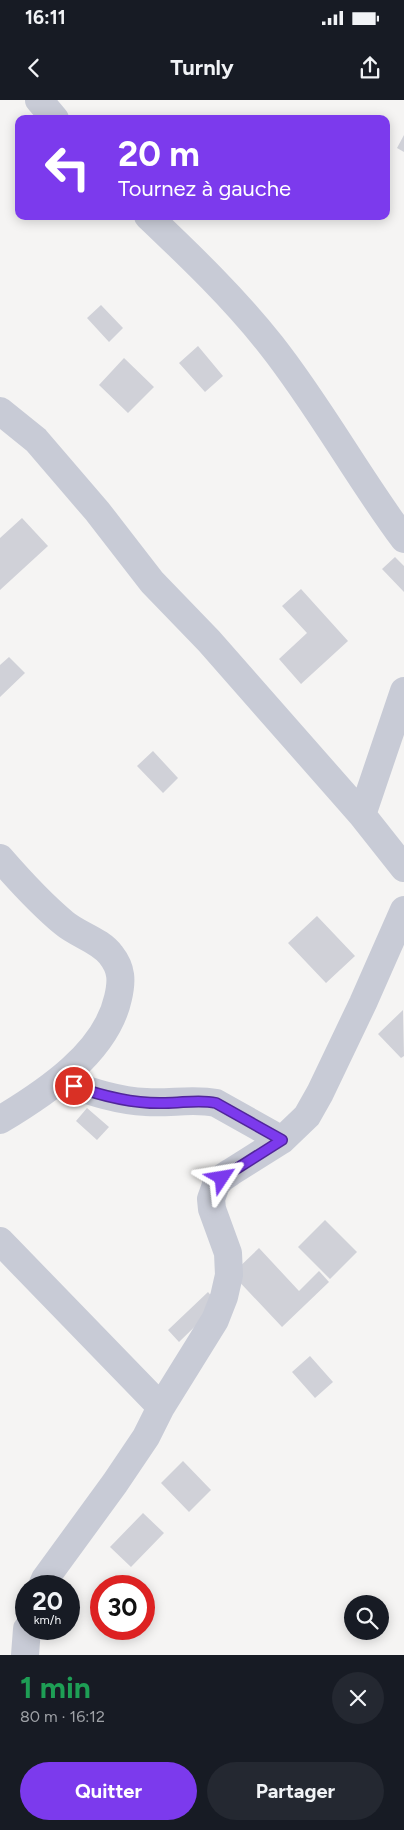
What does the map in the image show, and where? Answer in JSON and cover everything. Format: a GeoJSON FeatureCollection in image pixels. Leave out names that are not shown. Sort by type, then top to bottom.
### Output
{"type":"FeatureCollection","features":[{"type":"Feature","properties":{"kind":"street"},"geometry":{"type":"LineString","coordinates":[[39,100],[52,115]]}},
{"type":"Feature","properties":{"kind":"street"},"geometry":{"type":"LineString","coordinates":[[152,220],[222,287],[271,345],[329,425],[384,513],[404,539]]}},
{"type":"Feature","properties":{"kind":"street"},"geometry":{"type":"LineString","coordinates":[[0,411],[36,440],[97,511],[152,582],[209,641],[362,815],[404,868]]}},
{"type":"Feature","properties":{"kind":"street"},"geometry":{"type":"LineString","coordinates":[[362,815],[404,691]]}},
{"type":"Feature","properties":{"kind":"street"},"geometry":{"type":"LineString","coordinates":[[0,858],[28,890],[65,925],[110,953],[119,967],[121,984],[116,1006],[102,1038],[59,1081],[30,1102],[0,1120]]}},
{"type":"Feature","properties":{"kind":"street"},"geometry":{"type":"LineString","coordinates":[[48,1575],[146,1437],[161,1407],[215,1320],[224,1297],[229,1275],[228,1253],[212,1209],[211,1199],[214,1191],[222,1178],[282,1140],[307,1116],[320,1093],[404,910]]}},
{"type":"Feature","properties":{"kind":"street"},"geometry":{"type":"LineString","coordinates":[[59,1081],[88,1091],[143,1102],[206,1101],[216,1103],[282,1140]]}},
{"type":"Feature","properties":{"kind":"street"},"geometry":{"type":"LineString","coordinates":[[0,1241],[161,1407]]}},
{"type":"Feature","properties":{"kind":"street"},"geometry":{"type":"LineString","coordinates":[[25,1655],[26,1640]]}},
{"type":"Feature","properties":{"kind":"building"},"geometry":{"type":"Polygon","coordinates":[[[404,135],[404,152],[397,148],[404,135]]]}},
{"type":"Feature","properties":{"kind":"building"},"geometry":{"type":"Polygon","coordinates":[[[101,305],[123,328],[109,342],[87,318],[101,305]]]}},
{"type":"Feature","properties":{"kind":"building"},"geometry":{"type":"Polygon","coordinates":[[[198,346],[223,376],[205,392],[179,363],[198,346]]]}},
{"type":"Feature","properties":{"kind":"building"},"geometry":{"type":"Polygon","coordinates":[[[124,358],[154,387],[128,413],[99,385],[124,358]]]}},
{"type":"Feature","properties":{"kind":"building"},"geometry":{"type":"Polygon","coordinates":[[[22,518],[48,546],[0,590],[0,538],[22,518]]]}},
{"type":"Feature","properties":{"kind":"building"},"geometry":{"type":"Polygon","coordinates":[[[395,557],[404,566],[404,592],[382,569],[395,557]]]}},
{"type":"Feature","properties":{"kind":"building"},"geometry":{"type":"Polygon","coordinates":[[[301,589],[348,641],[301,684],[279,659],[307,633],[282,606],[301,589]]]}},
{"type":"Feature","properties":{"kind":"building"},"geometry":{"type":"Polygon","coordinates":[[[9,657],[25,673],[0,697],[0,665],[9,657]]]}},
{"type":"Feature","properties":{"kind":"building"},"geometry":{"type":"Polygon","coordinates":[[[153,751],[178,778],[163,793],[137,766],[153,751]]]}},
{"type":"Feature","properties":{"kind":"building"},"geometry":{"type":"Polygon","coordinates":[[[317,916],[355,956],[326,983],[288,943],[317,916]]]}},
{"type":"Feature","properties":{"kind":"building"},"geometry":{"type":"Polygon","coordinates":[[[403,1010],[404,1056],[401,1058],[378,1034],[403,1010]]]}},
{"type":"Feature","properties":{"kind":"building"},"geometry":{"type":"Polygon","coordinates":[[[87,1108],[109,1127],[97,1140],[76,1121],[87,1108]]]}},
{"type":"Feature","properties":{"kind":"building"},"geometry":{"type":"Polygon","coordinates":[[[325,1220],[357,1252],[330,1279],[298,1247],[325,1220]]]}},
{"type":"Feature","properties":{"kind":"building"},"geometry":{"type":"Polygon","coordinates":[[[259,1248],[299,1291],[319,1271],[329,1282],[282,1327],[232,1274],[259,1248]]]}},
{"type":"Feature","properties":{"kind":"building"},"geometry":{"type":"Polygon","coordinates":[[[208,1292],[218,1304],[179,1342],[168,1330],[208,1292]]]}},
{"type":"Feature","properties":{"kind":"building"},"geometry":{"type":"Polygon","coordinates":[[[310,1356],[333,1382],[315,1398],[292,1372],[310,1356]]]}},
{"type":"Feature","properties":{"kind":"building"},"geometry":{"type":"Polygon","coordinates":[[[183,1461],[211,1490],[189,1512],[161,1483],[183,1461]]]}},
{"type":"Feature","properties":{"kind":"building"},"geometry":{"type":"Polygon","coordinates":[[[143,1513],[164,1533],[131,1567],[110,1547],[143,1513]]]}},
{"type":"Feature","properties":{"kind":"route"},"geometry":{"type":"LineString","coordinates":[[74,1086],[88,1091],[143,1102],[206,1101],[216,1103],[282,1140],[222,1178]]}}]}
